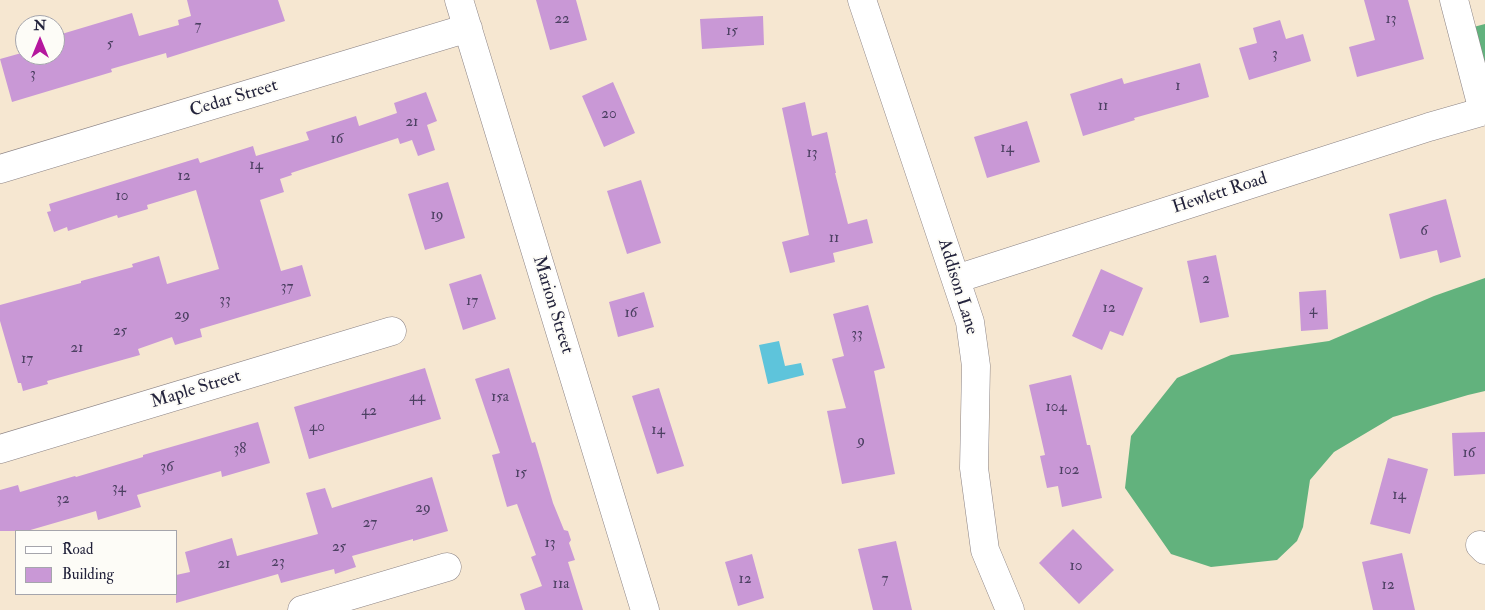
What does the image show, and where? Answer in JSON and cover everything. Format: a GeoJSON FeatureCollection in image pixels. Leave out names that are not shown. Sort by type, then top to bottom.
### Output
{"type":"FeatureCollection","features":[{"type":"Feature","properties":{"kind":"street","name":"Marion Street"},"geometry":{"type":"LineString","coordinates":[[459,0],[646,610]]}},
{"type":"Feature","properties":{"kind":"street","name":"Addison Lane"},"geometry":{"type":"LineString","coordinates":[[862,0],[970,322],[976,366],[974,468],[985,550],[1010,610]]}},
{"type":"Feature","properties":{"kind":"street"},"geometry":{"type":"LineString","coordinates":[[1454,0],[1484,111]]}},
{"type":"Feature","properties":{"kind":"street","name":"Cedar Street"},"geometry":{"type":"LineString","coordinates":[[0,169],[468,28]]}},
{"type":"Feature","properties":{"kind":"street","name":"Hewlett Road"},"geometry":{"type":"LineString","coordinates":[[956,279],[1484,111]]}},
{"type":"Feature","properties":{"kind":"street","name":"Maple Street"},"geometry":{"type":"LineString","coordinates":[[0,450],[392,331]]}},
{"type":"Feature","properties":{"kind":"street"},"geometry":{"type":"LineString","coordinates":[[302,610],[447,567]]}},
{"type":"Feature","properties":{"kind":"green space"},"geometry":{"type":"Polygon","coordinates":[[[1485,24],[1485,111],[1462,30],[1485,24]]]}},
{"type":"Feature","properties":{"kind":"green space"},"geometry":{"type":"Polygon","coordinates":[[[1485,278],[1485,391],[1393,417],[1334,452],[1310,480],[1303,527],[1297,541],[1277,560],[1211,567],[1171,554],[1125,488],[1131,436],[1177,378],[1231,355],[1329,341],[1434,296],[1485,278]]]}},
{"type":"Feature","properties":{"kind":"water"},"geometry":{"type":"Polygon","coordinates":[[[779,341],[785,366],[801,363],[804,375],[768,384],[759,345],[779,341]]]}},
{"type":"Feature","properties":{"kind":"building"},"geometry":{"type":"Polygon","coordinates":[[[187,0],[278,0],[285,21],[167,58],[166,53],[111,69],[112,72],[12,102],[0,59],[15,55],[15,65],[65,65],[65,33],[132,13],[139,36],[179,25],[178,20],[191,16],[187,0]]]}},
{"type":"Feature","properties":{"kind":"building"},"geometry":{"type":"Polygon","coordinates":[[[536,0],[576,0],[587,40],[550,50],[536,0]]]}},
{"type":"Feature","properties":{"kind":"building"},"geometry":{"type":"Polygon","coordinates":[[[1364,0],[1408,0],[1424,59],[1357,77],[1349,47],[1375,40],[1364,0]]]}},
{"type":"Feature","properties":{"kind":"building"},"geometry":{"type":"Polygon","coordinates":[[[763,16],[764,45],[702,49],[700,19],[763,16]]]}},
{"type":"Feature","properties":{"kind":"building"},"geometry":{"type":"Polygon","coordinates":[[[1280,20],[1286,39],[1303,34],[1311,61],[1249,80],[1239,48],[1257,43],[1253,28],[1280,20]]]}},
{"type":"Feature","properties":{"kind":"building"},"geometry":{"type":"Polygon","coordinates":[[[1200,63],[1209,97],[1134,118],[1135,120],[1083,136],[1070,94],[1122,78],[1124,84],[1200,63]]]}},
{"type":"Feature","properties":{"kind":"building"},"geometry":{"type":"Polygon","coordinates":[[[613,82],[635,133],[604,147],[582,96],[613,82]]]}},
{"type":"Feature","properties":{"kind":"building"},"geometry":{"type":"Polygon","coordinates":[[[426,92],[437,121],[427,125],[435,150],[418,156],[412,140],[400,144],[398,138],[291,173],[292,175],[280,179],[284,192],[260,200],[281,271],[302,265],[311,296],[200,329],[202,337],[175,345],[172,337],[138,349],[140,355],[47,381],[48,384],[23,391],[21,383],[18,383],[0,321],[0,305],[133,267],[132,264],[159,256],[167,284],[219,269],[196,190],[147,205],[148,209],[118,218],[117,215],[68,231],[67,227],[54,232],[47,212],[51,211],[49,204],[198,158],[200,163],[253,146],[256,156],[309,140],[306,132],[356,116],[359,126],[397,113],[394,103],[426,92]]]}},
{"type":"Feature","properties":{"kind":"building"},"geometry":{"type":"Polygon","coordinates":[[[805,102],[812,136],[827,132],[848,224],[867,219],[873,243],[833,253],[835,262],[790,273],[782,242],[809,235],[782,108],[805,102]]]}},
{"type":"Feature","properties":{"kind":"building"},"geometry":{"type":"Polygon","coordinates":[[[1027,121],[1040,162],[987,178],[974,137],[1027,121]]]}},
{"type":"Feature","properties":{"kind":"building"},"geometry":{"type":"Polygon","coordinates":[[[641,180],[661,243],[627,254],[607,191],[641,180]]]}},
{"type":"Feature","properties":{"kind":"building"},"geometry":{"type":"Polygon","coordinates":[[[448,182],[465,238],[425,250],[408,194],[448,182]]]}},
{"type":"Feature","properties":{"kind":"building"},"geometry":{"type":"Polygon","coordinates":[[[1446,199],[1461,257],[1440,263],[1437,250],[1400,259],[1389,214],[1446,199]]]}},
{"type":"Feature","properties":{"kind":"building"},"geometry":{"type":"Polygon","coordinates":[[[1216,255],[1229,317],[1200,323],[1187,261],[1216,255]]]}},
{"type":"Feature","properties":{"kind":"building"},"geometry":{"type":"Polygon","coordinates":[[[1101,269],[1143,288],[1123,336],[1110,331],[1102,350],[1072,336],[1101,269]]]}},
{"type":"Feature","properties":{"kind":"building"},"geometry":{"type":"Polygon","coordinates":[[[481,274],[496,319],[463,330],[449,284],[481,274]]]}},
{"type":"Feature","properties":{"kind":"building"},"geometry":{"type":"Polygon","coordinates":[[[1326,290],[1328,329],[1301,331],[1299,292],[1326,290]]]}},
{"type":"Feature","properties":{"kind":"building"},"geometry":{"type":"Polygon","coordinates":[[[644,292],[654,327],[618,337],[609,302],[644,292]]]}},
{"type":"Feature","properties":{"kind":"building"},"geometry":{"type":"Polygon","coordinates":[[[868,305],[885,368],[874,371],[895,474],[842,484],[827,411],[846,408],[832,359],[844,356],[833,314],[868,305]]]}},
{"type":"Feature","properties":{"kind":"building"},"geometry":{"type":"Polygon","coordinates":[[[425,368],[441,419],[309,459],[294,407],[425,368]]]}},
{"type":"Feature","properties":{"kind":"building"},"geometry":{"type":"Polygon","coordinates":[[[509,368],[532,443],[535,442],[553,503],[564,530],[568,531],[571,540],[569,543],[575,560],[568,562],[583,610],[525,610],[520,594],[542,586],[531,557],[536,555],[517,504],[507,507],[492,455],[500,453],[475,379],[509,368]]]}},
{"type":"Feature","properties":{"kind":"building"},"geometry":{"type":"Polygon","coordinates":[[[1071,375],[1087,445],[1090,445],[1102,498],[1062,507],[1058,486],[1047,488],[1040,456],[1045,455],[1029,385],[1071,375]]]}},
{"type":"Feature","properties":{"kind":"building"},"geometry":{"type":"Polygon","coordinates":[[[659,388],[684,466],[657,474],[632,396],[659,388]]]}},
{"type":"Feature","properties":{"kind":"building"},"geometry":{"type":"Polygon","coordinates":[[[258,422],[270,463],[222,477],[221,471],[137,495],[141,507],[98,520],[96,511],[30,530],[0,531],[0,490],[18,485],[20,492],[143,457],[143,455],[258,422]]]}},
{"type":"Feature","properties":{"kind":"building"},"geometry":{"type":"Polygon","coordinates":[[[1485,432],[1485,474],[1454,476],[1452,433],[1485,432]]]}},
{"type":"Feature","properties":{"kind":"building"},"geometry":{"type":"Polygon","coordinates":[[[1388,458],[1428,469],[1410,534],[1370,524],[1388,458]]]}},
{"type":"Feature","properties":{"kind":"building"},"geometry":{"type":"Polygon","coordinates":[[[432,477],[448,531],[352,556],[356,567],[335,574],[334,569],[281,583],[278,574],[176,603],[178,575],[190,572],[185,552],[232,538],[237,556],[318,534],[306,493],[325,488],[332,508],[432,477]]]}},
{"type":"Feature","properties":{"kind":"building"},"geometry":{"type":"Polygon","coordinates":[[[1073,529],[1114,570],[1079,604],[1039,563],[1073,529]]]}},
{"type":"Feature","properties":{"kind":"building"},"geometry":{"type":"Polygon","coordinates":[[[896,541],[912,610],[873,610],[858,549],[896,541]]]}},
{"type":"Feature","properties":{"kind":"building"},"geometry":{"type":"Polygon","coordinates":[[[1402,553],[1415,610],[1373,610],[1362,562],[1402,553]]]}},
{"type":"Feature","properties":{"kind":"building"},"geometry":{"type":"Polygon","coordinates":[[[752,554],[764,598],[738,606],[725,562],[752,554]]]}}]}
